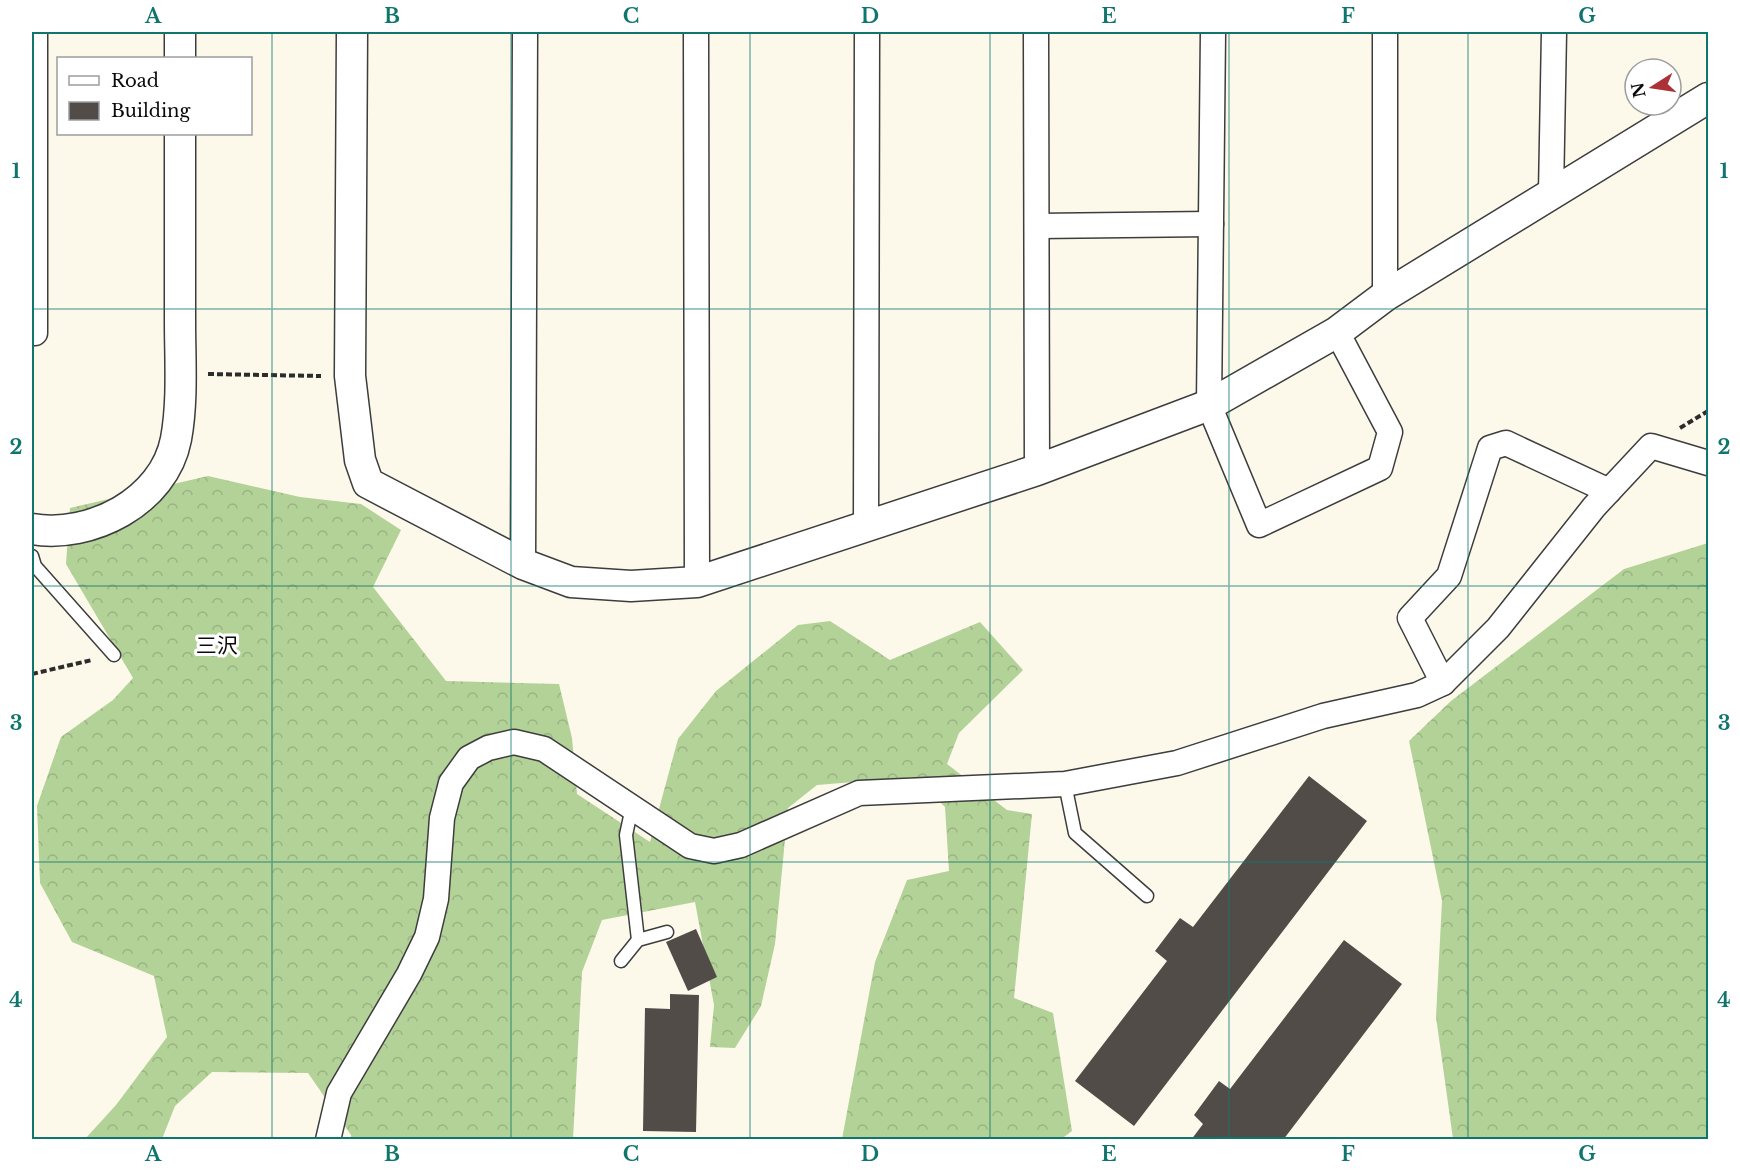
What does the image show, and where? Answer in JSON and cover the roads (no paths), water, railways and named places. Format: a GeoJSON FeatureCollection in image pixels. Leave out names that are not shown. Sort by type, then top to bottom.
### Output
{"type":"FeatureCollection","features":[{"type":"Feature","properties":{"kind":"street"},"geometry":{"type":"LineString","coordinates":[[180,32],[180,57]]}},
{"type":"Feature","properties":{"kind":"street"},"geometry":{"type":"LineString","coordinates":[[352,32],[350,376],[360,460],[368,483],[523,564],[571,582],[631,586],[697,582],[1037,470],[1209,405],[1337,332],[1385,296],[1708,98]]}},
{"type":"Feature","properties":{"kind":"street"},"geometry":{"type":"LineString","coordinates":[[523,564],[525,32]]}},
{"type":"Feature","properties":{"kind":"street"},"geometry":{"type":"LineString","coordinates":[[696,32],[697,582]]}},
{"type":"Feature","properties":{"kind":"street"},"geometry":{"type":"LineString","coordinates":[[866,526],[867,32]]}},
{"type":"Feature","properties":{"kind":"street"},"geometry":{"type":"LineString","coordinates":[[1036,32],[1037,470]]}},
{"type":"Feature","properties":{"kind":"street"},"geometry":{"type":"LineString","coordinates":[[1213,32],[1209,405],[1259,525],[1380,468],[1390,432],[1337,332]]}},
{"type":"Feature","properties":{"kind":"street"},"geometry":{"type":"LineString","coordinates":[[1385,32],[1385,296]]}},
{"type":"Feature","properties":{"kind":"street"},"geometry":{"type":"LineString","coordinates":[[1551,193],[1554,32]]}},
{"type":"Feature","properties":{"kind":"street"},"geometry":{"type":"LineString","coordinates":[[32,333],[35,333],[40,34]]}},
{"type":"Feature","properties":{"kind":"street"},"geometry":{"type":"LineString","coordinates":[[32,529],[51,532],[112,518],[142,498],[162,474],[176,440],[180,374],[180,135]]}},
{"type":"Feature","properties":{"kind":"street"},"geometry":{"type":"LineString","coordinates":[[1038,226],[1211,224]]}},
{"type":"Feature","properties":{"kind":"street"},"geometry":{"type":"LineString","coordinates":[[1443,683],[1410,618],[1449,576],[1490,448],[1506,443],[1609,491]]}},
{"type":"Feature","properties":{"kind":"street"},"geometry":{"type":"LineString","coordinates":[[328,1140],[339,1093],[409,974],[427,937],[436,899],[442,818],[451,783],[469,758],[488,748],[514,742],[544,749],[690,846],[714,851],[741,845],[859,793],[1065,784],[1177,763],[1323,716],[1417,695],[1443,683],[1498,628],[1609,491],[1651,446],[1708,464]]}},
{"type":"Feature","properties":{"kind":"lane"},"geometry":{"type":"LineString","coordinates":[[32,556],[35,566],[114,655]]}},
{"type":"Feature","properties":{"kind":"lane"},"geometry":{"type":"LineString","coordinates":[[1065,784],[1075,833],[1147,896]]}},
{"type":"Feature","properties":{"kind":"lane"},"geometry":{"type":"LineString","coordinates":[[632,807],[626,835],[638,940]]}},
{"type":"Feature","properties":{"kind":"lane"},"geometry":{"type":"LineString","coordinates":[[621,961],[638,940],[667,932]]}},
{"type":"Feature","properties":{"kind":"district","name":"三沢"},"geometry":{"type":"Point","coordinates":[217,646]}}]}
